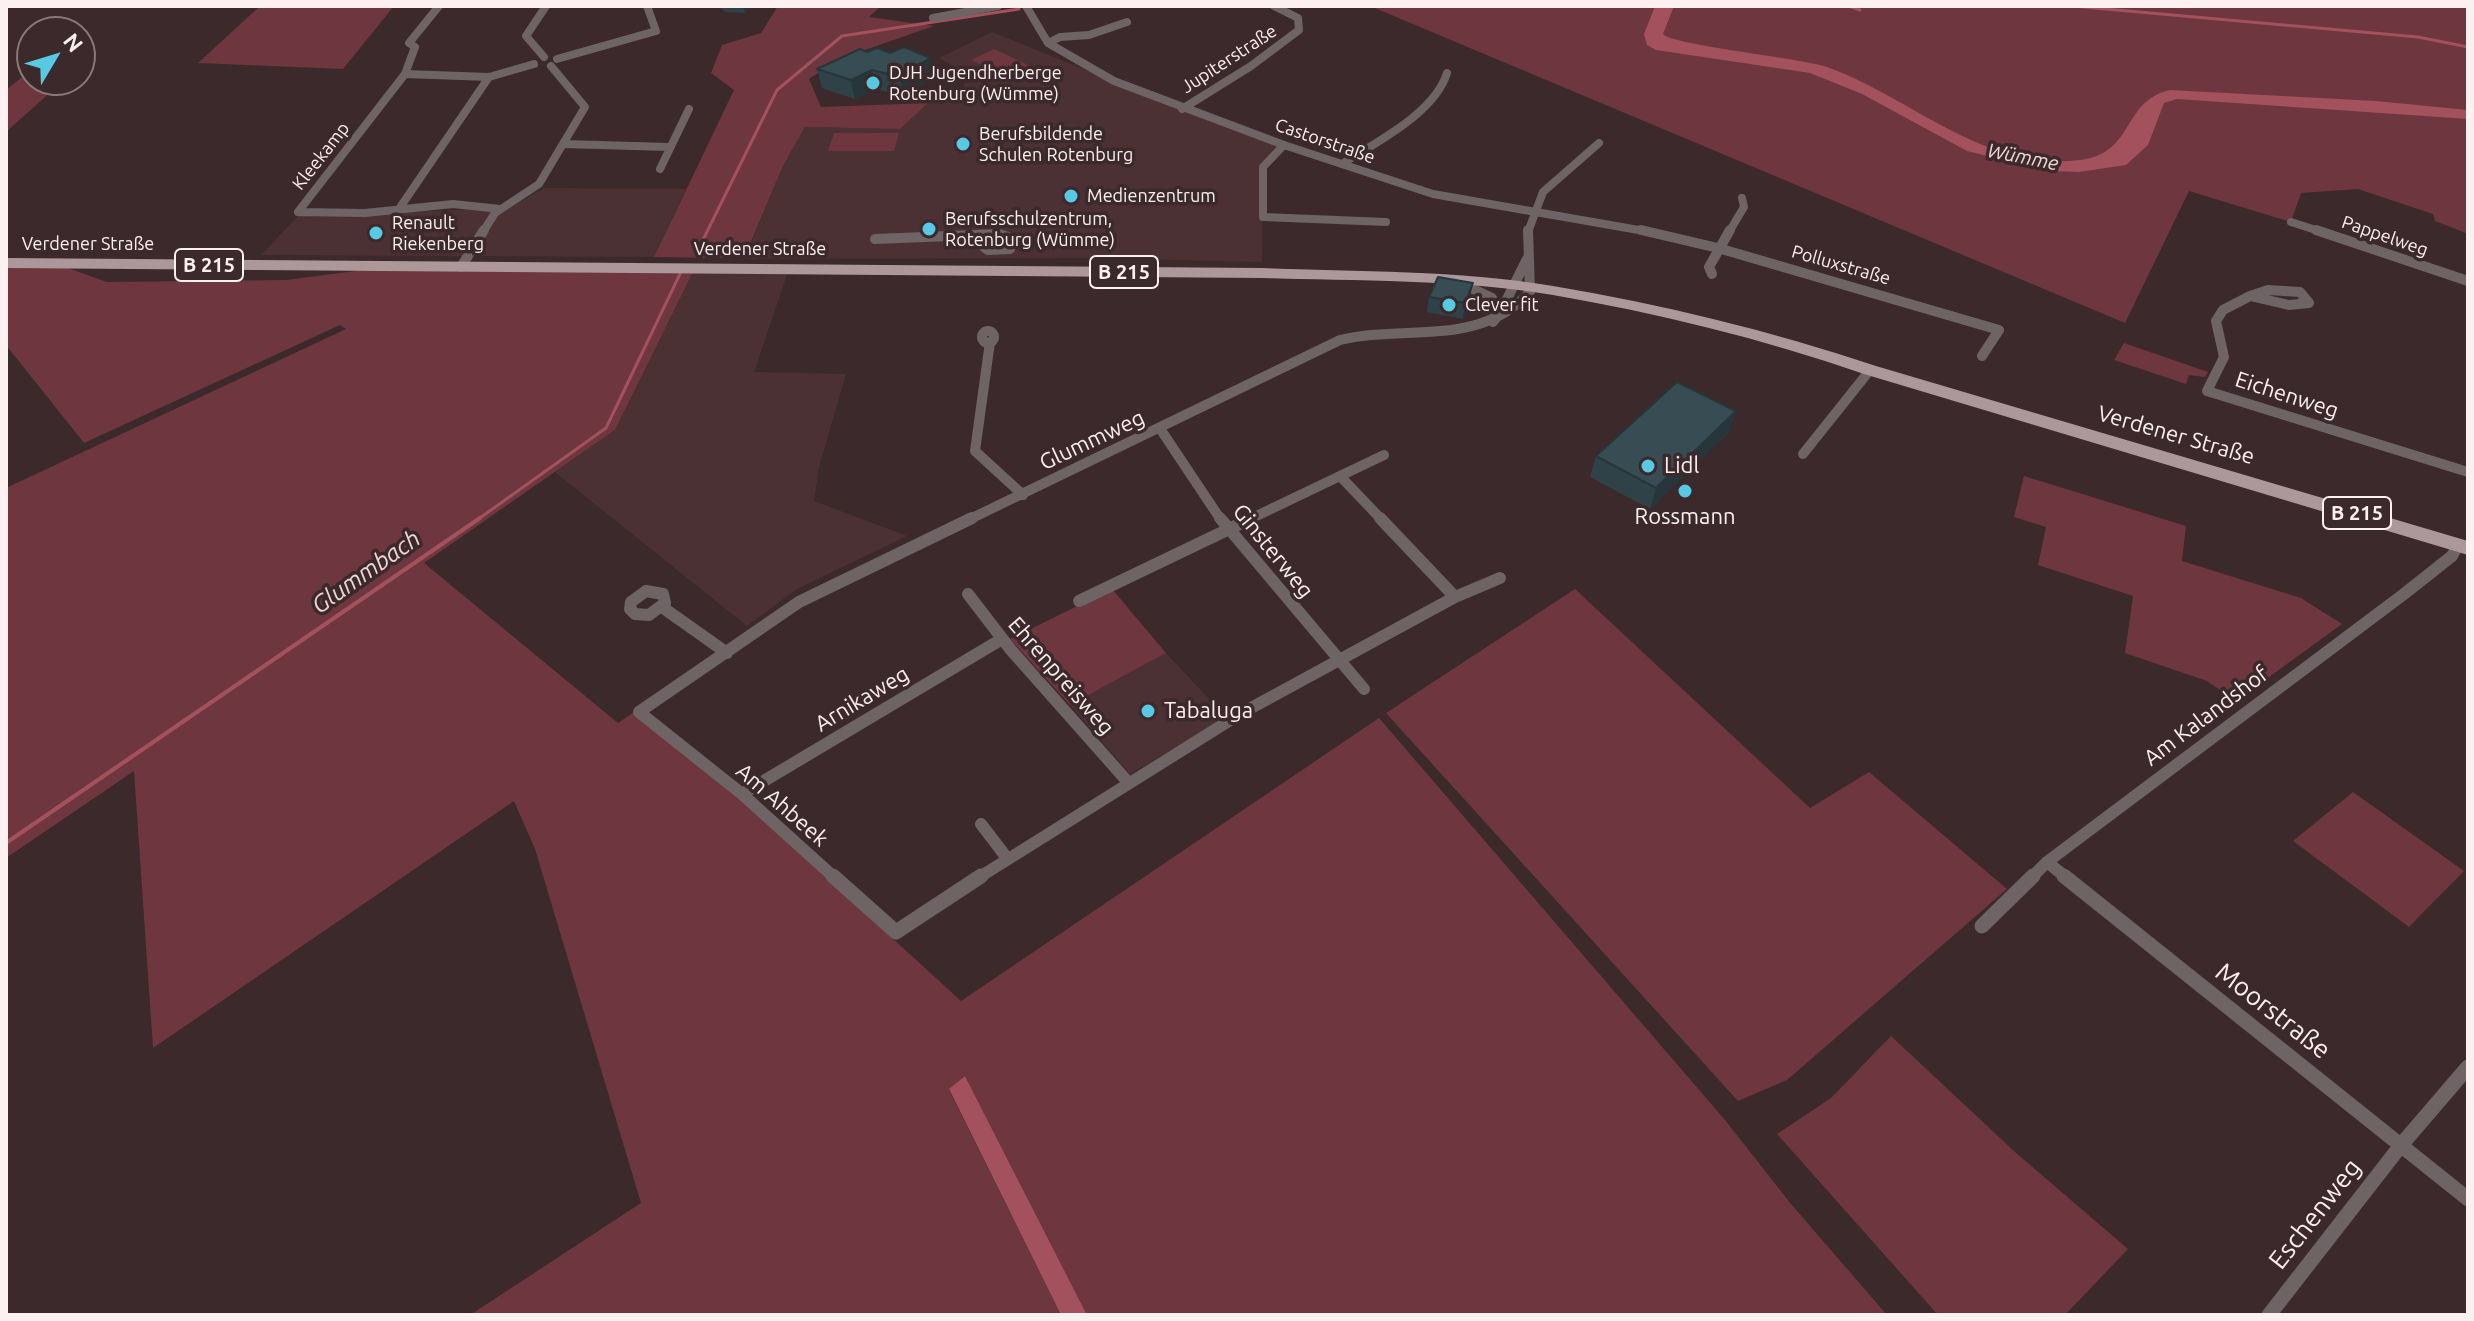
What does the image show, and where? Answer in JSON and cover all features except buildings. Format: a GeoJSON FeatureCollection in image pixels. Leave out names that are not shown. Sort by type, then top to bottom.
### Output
{"type":"FeatureCollection","features":[{"type":"Feature","properties":{"kind":"main road","name":"Verdener Straße"},"geometry":{"type":"LineString","coordinates":[[6,263],[1262,273],[1456,282],[1531,290],[1549,298],[1597,300],[1724,330],[1776,347],[1870,370],[2463,547]]}},
{"type":"Feature","properties":{"kind":"street"},"geometry":{"type":"LineString","coordinates":[[439,6],[409,43],[415,47],[405,74],[489,77],[534,64],[554,62],[656,31],[647,6]]}},
{"type":"Feature","properties":{"kind":"street"},"geometry":{"type":"LineString","coordinates":[[461,267],[500,209],[539,184],[585,107],[554,62],[544,57],[526,36],[546,6]]}},
{"type":"Feature","properties":{"kind":"street"},"geometry":{"type":"LineString","coordinates":[[933,18],[998,6]]}},
{"type":"Feature","properties":{"kind":"street"},"geometry":{"type":"LineString","coordinates":[[1026,6],[1048,43],[1060,37],[1089,35],[1127,22]]}},
{"type":"Feature","properties":{"kind":"street","name":"Jupiterstraße"},"geometry":{"type":"LineString","coordinates":[[1182,109],[1251,66],[1299,30],[1298,18],[1274,6]]}},
{"type":"Feature","properties":{"kind":"street","name":"Castorstraße"},"geometry":{"type":"LineString","coordinates":[[1048,43],[1114,81],[1284,145],[1453,199],[1532,210]]}},
{"type":"Feature","properties":{"kind":"street"},"geometry":{"type":"LineString","coordinates":[[534,64],[544,57]]}},
{"type":"Feature","properties":{"kind":"street"},"geometry":{"type":"LineString","coordinates":[[1342,164],[1427,103],[1445,84],[1447,73]]}},
{"type":"Feature","properties":{"kind":"street","name":"Kleekamp"},"geometry":{"type":"LineString","coordinates":[[405,74],[298,212],[373,212],[401,206],[485,205],[500,209]]}},
{"type":"Feature","properties":{"kind":"street"},"geometry":{"type":"LineString","coordinates":[[401,206],[489,77]]}},
{"type":"Feature","properties":{"kind":"street"},"geometry":{"type":"LineString","coordinates":[[660,169],[689,109]]}},
{"type":"Feature","properties":{"kind":"street"},"geometry":{"type":"LineString","coordinates":[[1531,290],[1527,259],[1532,210],[1542,192],[1558,176],[1596,150],[1599,143]]}},
{"type":"Feature","properties":{"kind":"street"},"geometry":{"type":"LineString","coordinates":[[563,144],[669,147]]}},
{"type":"Feature","properties":{"kind":"street"},"geometry":{"type":"LineString","coordinates":[[1284,145],[1263,167],[1263,217],[1386,222]]}},
{"type":"Feature","properties":{"kind":"street"},"geometry":{"type":"LineString","coordinates":[[1712,274],[1709,267],[1744,207],[1742,198]]}},
{"type":"Feature","properties":{"kind":"street","name":"Polluxstraße"},"geometry":{"type":"LineString","coordinates":[[1532,210],[1718,248],[1827,276],[1999,330],[1982,356]]}},
{"type":"Feature","properties":{"kind":"street","name":"Pappelweg"},"geometry":{"type":"LineString","coordinates":[[2291,222],[2468,281]]}},
{"type":"Feature","properties":{"kind":"street"},"geometry":{"type":"LineString","coordinates":[[875,239],[971,237]]}},
{"type":"Feature","properties":{"kind":"street"},"geometry":{"type":"LineString","coordinates":[[1497,317],[1527,259]]}},
{"type":"Feature","properties":{"kind":"street"},"geometry":{"type":"LineString","coordinates":[[1456,282],[1492,298],[1497,317]]}},
{"type":"Feature","properties":{"kind":"street","name":"Eichenweg"},"geometry":{"type":"LineString","coordinates":[[2250,296],[2289,305],[2309,303],[2300,292],[2278,289],[2259,291],[2223,310],[2216,321],[2224,357],[2207,391],[2468,472]]}},
{"type":"Feature","properties":{"kind":"street","name":"Glummweg"},"geometry":{"type":"LineString","coordinates":[[639,712],[799,602],[1355,335],[1467,328],[1517,308],[1531,290]]}},
{"type":"Feature","properties":{"kind":"street"},"geometry":{"type":"LineString","coordinates":[[990,342],[975,451],[1023,495]]}},
{"type":"Feature","properties":{"kind":"street"},"geometry":{"type":"LineString","coordinates":[[1803,454],[1870,370]]}},
{"type":"Feature","properties":{"kind":"street","name":"Ginsterweg"},"geometry":{"type":"LineString","coordinates":[[1161,430],[1228,531],[1334,658],[1364,689]]}},
{"type":"Feature","properties":{"kind":"street"},"geometry":{"type":"LineString","coordinates":[[1079,601],[1384,455]]}},
{"type":"Feature","properties":{"kind":"street"},"geometry":{"type":"LineString","coordinates":[[1340,476],[1455,597]]}},
{"type":"Feature","properties":{"kind":"street","name":"Am Kalandshof"},"geometry":{"type":"LineString","coordinates":[[1982,926],[2047,862],[2463,547]]}},
{"type":"Feature","properties":{"kind":"street"},"geometry":{"type":"LineString","coordinates":[[981,824],[1007,858],[1127,781],[1334,658],[1455,597],[1500,578]]}},
{"type":"Feature","properties":{"kind":"street","name":"Ehrenpreisweg"},"geometry":{"type":"LineString","coordinates":[[968,594],[1002,639],[1127,781]]}},
{"type":"Feature","properties":{"kind":"street"},"geometry":{"type":"LineString","coordinates":[[662,607],[727,653]]}},
{"type":"Feature","properties":{"kind":"street","name":"Arnikaweg"},"geometry":{"type":"LineString","coordinates":[[742,794],[1002,639]]}},
{"type":"Feature","properties":{"kind":"street","name":"Am Ahbeek"},"geometry":{"type":"LineString","coordinates":[[639,712],[742,794],[896,932],[1007,858]]}},
{"type":"Feature","properties":{"kind":"street","name":"Moorstraße"},"geometry":{"type":"LineString","coordinates":[[2047,862],[2468,1199]]}},
{"type":"Feature","properties":{"kind":"street","name":"Eschenweg"},"geometry":{"type":"LineString","coordinates":[[2269,1315],[2402,1144],[2468,1067]]}},
{"type":"Feature","properties":{"kind":"shaded area"},"geometry":{"type":"Polygon","coordinates":[[[260,6],[394,6],[343,69],[198,63],[260,6]]]}},
{"type":"Feature","properties":{"kind":"shaded area"},"geometry":{"type":"Polygon","coordinates":[[[778,6],[881,6],[869,17],[934,26],[839,59],[809,79],[821,107],[928,103],[900,129],[805,127],[783,166],[747,251],[723,258],[654,257],[734,90],[711,73],[722,45],[761,33],[778,6]]]}},
{"type":"Feature","properties":{"kind":"shaded area"},"geometry":{"type":"Polygon","coordinates":[[[1370,6],[2468,6],[2468,234],[2435,221],[2433,214],[2358,189],[2301,193],[2291,222],[2189,191],[2125,323],[1370,6]]]}},
{"type":"Feature","properties":{"kind":"shaded area","name":"Berufsbildende Schulen Rotenburg"},"geometry":{"type":"Polygon","coordinates":[[[992,32],[1182,109],[1284,145],[1263,167],[1262,262],[1091,258],[744,259],[783,166],[805,127],[900,129],[928,103],[956,98],[970,75],[939,58],[992,32]]]}},
{"type":"Feature","properties":{"kind":"shaded area"},"geometry":{"type":"Polygon","coordinates":[[[994,49],[1041,71],[1018,82],[971,60],[994,49]]]}},
{"type":"Feature","properties":{"kind":"shaded area"},"geometry":{"type":"Polygon","coordinates":[[[16,82],[16,96],[46,96],[6,132],[6,90],[16,82]]]}},
{"type":"Feature","properties":{"kind":"shaded area"},"geometry":{"type":"Polygon","coordinates":[[[834,133],[899,133],[894,151],[828,151],[834,133]]]}},
{"type":"Feature","properties":{"kind":"shaded area"},"geometry":{"type":"Polygon","coordinates":[[[544,188],[686,189],[654,257],[261,255],[298,216],[510,208],[544,188]]]}},
{"type":"Feature","properties":{"kind":"shaded area"},"geometry":{"type":"Polygon","coordinates":[[[394,266],[695,268],[615,430],[424,563],[618,723],[634,712],[739,798],[961,1001],[1379,718],[1725,1120],[1791,1204],[1887,1315],[1087,1315],[965,1076],[949,1090],[1061,1315],[470,1315],[641,1203],[535,849],[514,801],[153,1048],[134,771],[6,858],[6,488],[346,329],[340,325],[84,443],[6,345],[6,267],[68,268],[107,282],[286,280],[394,266]]]}},
{"type":"Feature","properties":{"kind":"shaded area"},"geometry":{"type":"Polygon","coordinates":[[[695,268],[789,269],[754,372],[846,374],[819,467],[814,501],[907,536],[797,589],[747,626],[555,472],[615,430],[695,268]]]}},
{"type":"Feature","properties":{"kind":"shaded area"},"geometry":{"type":"Polygon","coordinates":[[[2124,343],[2208,372],[2205,377],[2189,375],[2186,384],[2114,360],[2124,343]]]}},
{"type":"Feature","properties":{"kind":"shaded area"},"geometry":{"type":"Polygon","coordinates":[[[2024,476],[2186,526],[2182,561],[2301,598],[2342,624],[2236,701],[2207,681],[2125,653],[2133,596],[2038,565],[2046,527],[2014,517],[2024,476]]]}},
{"type":"Feature","properties":{"kind":"shaded area"},"geometry":{"type":"Polygon","coordinates":[[[1112,589],[1166,653],[1070,705],[1010,639],[1112,589]]]}},
{"type":"Feature","properties":{"kind":"shaded area"},"geometry":{"type":"Polygon","coordinates":[[[1575,589],[1810,808],[1869,772],[2007,889],[1787,1080],[1738,1101],[1386,713],[1575,589]]]}},
{"type":"Feature","properties":{"kind":"shaded area","name":"Tabaluga"},"geometry":{"type":"Polygon","coordinates":[[[1166,653],[1226,717],[1130,774],[1070,705],[1166,653]]]}},
{"type":"Feature","properties":{"kind":"shaded area"},"geometry":{"type":"Polygon","coordinates":[[[2353,792],[2464,871],[2409,927],[2293,841],[2353,792]]]}},
{"type":"Feature","properties":{"kind":"shaded area"},"geometry":{"type":"Polygon","coordinates":[[[1891,1036],[2015,1152],[2128,1249],[2065,1315],[1938,1315],[1777,1134],[1831,1098],[1891,1036]]]}},
{"type":"Feature","properties":{"kind":"water","name":"Wümme"},"geometry":{"type":"Polygon","coordinates":[[[1655,6],[1674,6],[1663,34],[1671,38],[1827,67],[1980,144],[2012,155],[2045,161],[2080,160],[2111,148],[2143,105],[2154,96],[2170,90],[2376,101],[2468,110],[2468,119],[2177,99],[2164,103],[2148,145],[2126,165],[2079,172],[2048,171],[1967,151],[1862,94],[1810,73],[1656,50],[1647,45],[1644,34],[1655,6]]]}},
{"type":"Feature","properties":{"kind":"water"},"geometry":{"type":"Polygon","coordinates":[[[965,1076],[1087,1315],[1061,1315],[949,1089],[965,1076]]]}},
{"type":"Feature","properties":{"kind":"waterway"},"geometry":{"type":"LineString","coordinates":[[1849,6],[1860,10]]}},
{"type":"Feature","properties":{"kind":"waterway"},"geometry":{"type":"LineString","coordinates":[[2072,6],[2418,37],[2468,47]]}},
{"type":"Feature","properties":{"kind":"waterway","name":"Glummbach"},"geometry":{"type":"LineString","coordinates":[[698,250],[777,90],[842,36],[1019,9]]}},
{"type":"Feature","properties":{"kind":"waterway","name":"Glummbach"},"geometry":{"type":"LineString","coordinates":[[477,520],[606,428],[680,274]]}},
{"type":"Feature","properties":{"kind":"waterway","name":"Glummbach"},"geometry":{"type":"LineString","coordinates":[[6,843],[480,518]]}},
{"type":"Feature","properties":{"kind":"place","name":"DJH Jugendherberge Rotenburg (Wümme)"},"geometry":{"type":"Point","coordinates":[873,83]}},
{"type":"Feature","properties":{"kind":"place","name":"Berufsbildende Schulen Rotenburg"},"geometry":{"type":"Point","coordinates":[963,144]}},
{"type":"Feature","properties":{"kind":"place","name":"Medienzentrum"},"geometry":{"type":"Point","coordinates":[1071,196]}},
{"type":"Feature","properties":{"kind":"place","name":"Berufsschulzentrum, Rotenburg (Wümme)"},"geometry":{"type":"Point","coordinates":[929,229]}},
{"type":"Feature","properties":{"kind":"place","name":"Renault Riekenberg"},"geometry":{"type":"Point","coordinates":[376,233]}},
{"type":"Feature","properties":{"kind":"place","name":"Clever fit"},"geometry":{"type":"Point","coordinates":[1449,305]}},
{"type":"Feature","properties":{"kind":"place","name":"Lidl"},"geometry":{"type":"Point","coordinates":[1648,466]}},
{"type":"Feature","properties":{"kind":"place","name":"Rossmann"},"geometry":{"type":"Point","coordinates":[1685,491]}},
{"type":"Feature","properties":{"kind":"place","name":"Tabaluga"},"geometry":{"type":"Point","coordinates":[1148,711]}}]}
